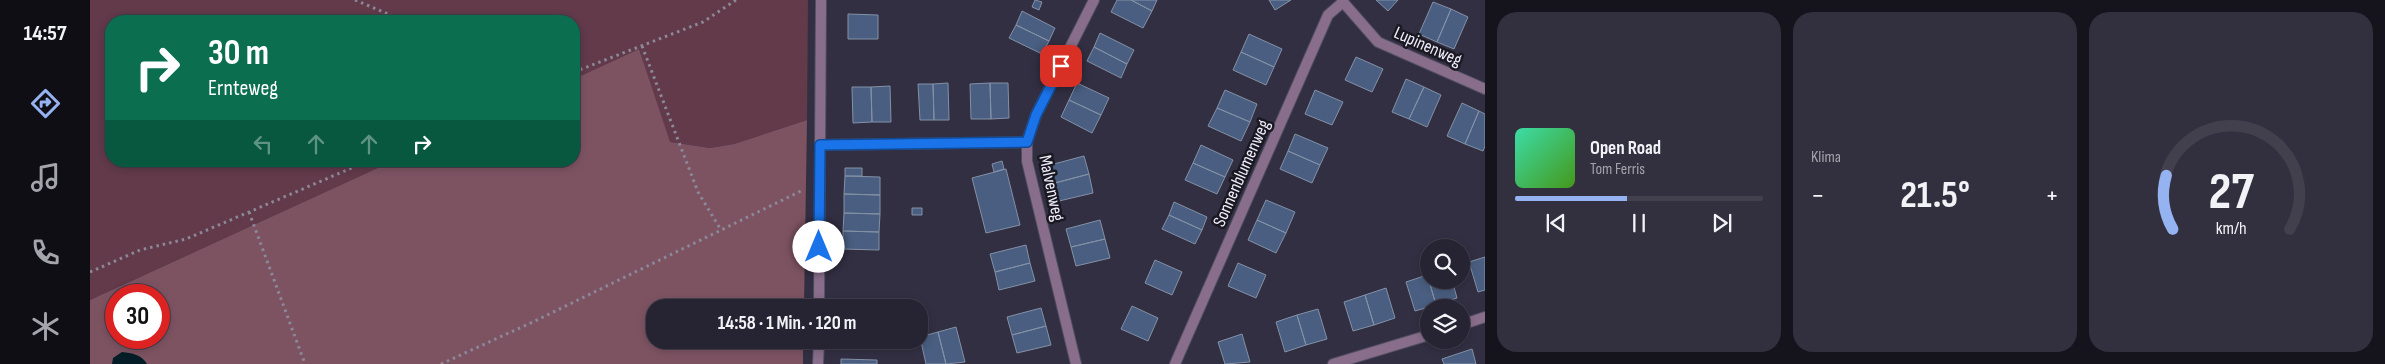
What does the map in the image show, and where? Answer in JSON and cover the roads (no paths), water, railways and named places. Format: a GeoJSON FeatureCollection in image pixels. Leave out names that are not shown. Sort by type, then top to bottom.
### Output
{"type":"FeatureCollection","features":[{"type":"Feature","properties":{"kind":"street"},"geometry":{"type":"LineString","coordinates":[[819,299],[821,0]]}},
{"type":"Feature","properties":{"kind":"street","name":"Malvenweg"},"geometry":{"type":"LineString","coordinates":[[1076,364],[1027,161],[1027,142],[1036,115],[1094,0]]}},
{"type":"Feature","properties":{"kind":"street","name":"Lupinenweg"},"geometry":{"type":"LineString","coordinates":[[1343,1],[1378,42],[1485,88]]}},
{"type":"Feature","properties":{"kind":"street","name":"Sonnenblumenweg"},"geometry":{"type":"LineString","coordinates":[[1175,364],[1328,15],[1343,1]]}},
{"type":"Feature","properties":{"kind":"street"},"geometry":{"type":"LineString","coordinates":[[820,145],[1027,142]]}},
{"type":"Feature","properties":{"kind":"street"},"geometry":{"type":"LineString","coordinates":[[1470,322],[1485,317]]}},
{"type":"Feature","properties":{"kind":"street"},"geometry":{"type":"LineString","coordinates":[[1333,364],[1420,338]]}},
{"type":"Feature","properties":{"kind":"street"},"geometry":{"type":"LineString","coordinates":[[818,349],[818,364]]}},
{"type":"Feature","properties":{"kind":"water"},"geometry":{"type":"Polygon","coordinates":[[[122,352],[140,357],[147,364],[112,364],[113,358],[122,352]]]}}]}
